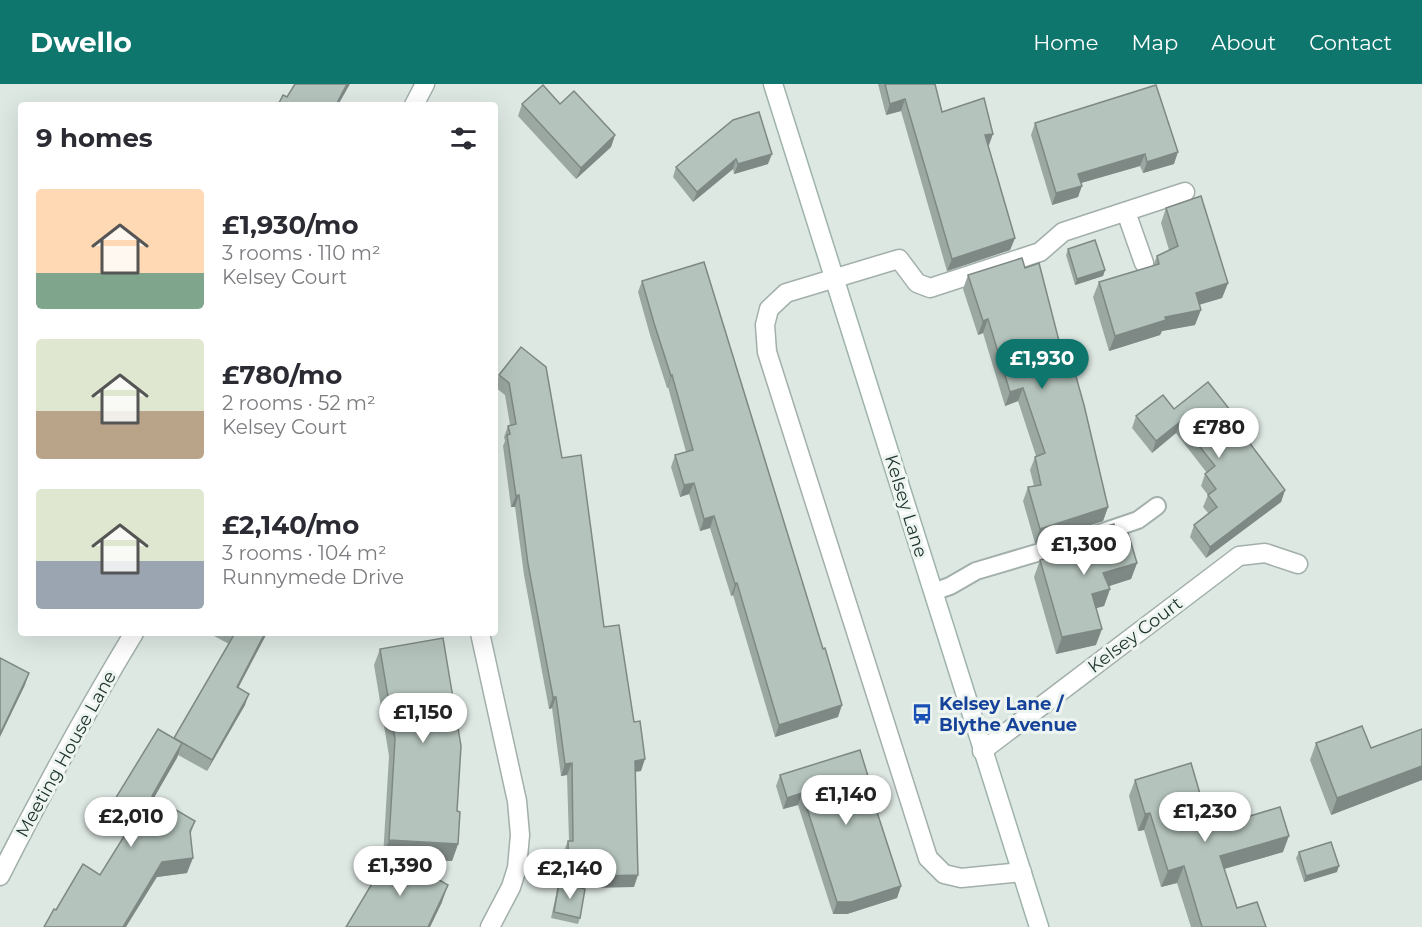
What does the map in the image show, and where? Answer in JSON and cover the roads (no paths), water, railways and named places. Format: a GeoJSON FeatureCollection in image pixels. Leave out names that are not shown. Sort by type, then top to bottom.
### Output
{"type":"FeatureCollection","features":[{"type":"Feature","properties":{"kind":"street"},"geometry":{"type":"LineString","coordinates":[[416,102],[425,84]]}},
{"type":"Feature","properties":{"kind":"street","name":"Kelsey Lane"},"geometry":{"type":"LineString","coordinates":[[773,84],[836,279],[982,751],[1040,927]]}},
{"type":"Feature","properties":{"kind":"street"},"geometry":{"type":"LineString","coordinates":[[1022,872],[961,879],[944,874],[928,858],[766,352],[765,325],[769,309],[786,293],[899,259],[917,283],[930,288],[1040,252],[1063,232],[1185,192]]}},
{"type":"Feature","properties":{"kind":"street"},"geometry":{"type":"LineString","coordinates":[[1126,212],[1144,263]]}},
{"type":"Feature","properties":{"kind":"street","name":"Kelsey Court"},"geometry":{"type":"LineString","coordinates":[[982,751],[1239,556],[1265,553],[1298,564]]}},
{"type":"Feature","properties":{"kind":"street","name":"Meeting House Lane"},"geometry":{"type":"LineString","coordinates":[[0,876],[70,742],[132,636]]}},
{"type":"Feature","properties":{"kind":"street"},"geometry":{"type":"LineString","coordinates":[[481,636],[517,801],[520,835],[517,868],[511,888],[490,927]]}},
{"type":"Feature","properties":{"kind":"lane"},"geometry":{"type":"LineString","coordinates":[[933,592],[976,571],[1138,520],[1157,506]]}},
{"type":"Feature","properties":{"kind":"place","name":"Kelsey Lane / Blythe Avenue"},"geometry":{"type":"Point","coordinates":[922,714]}}]}
